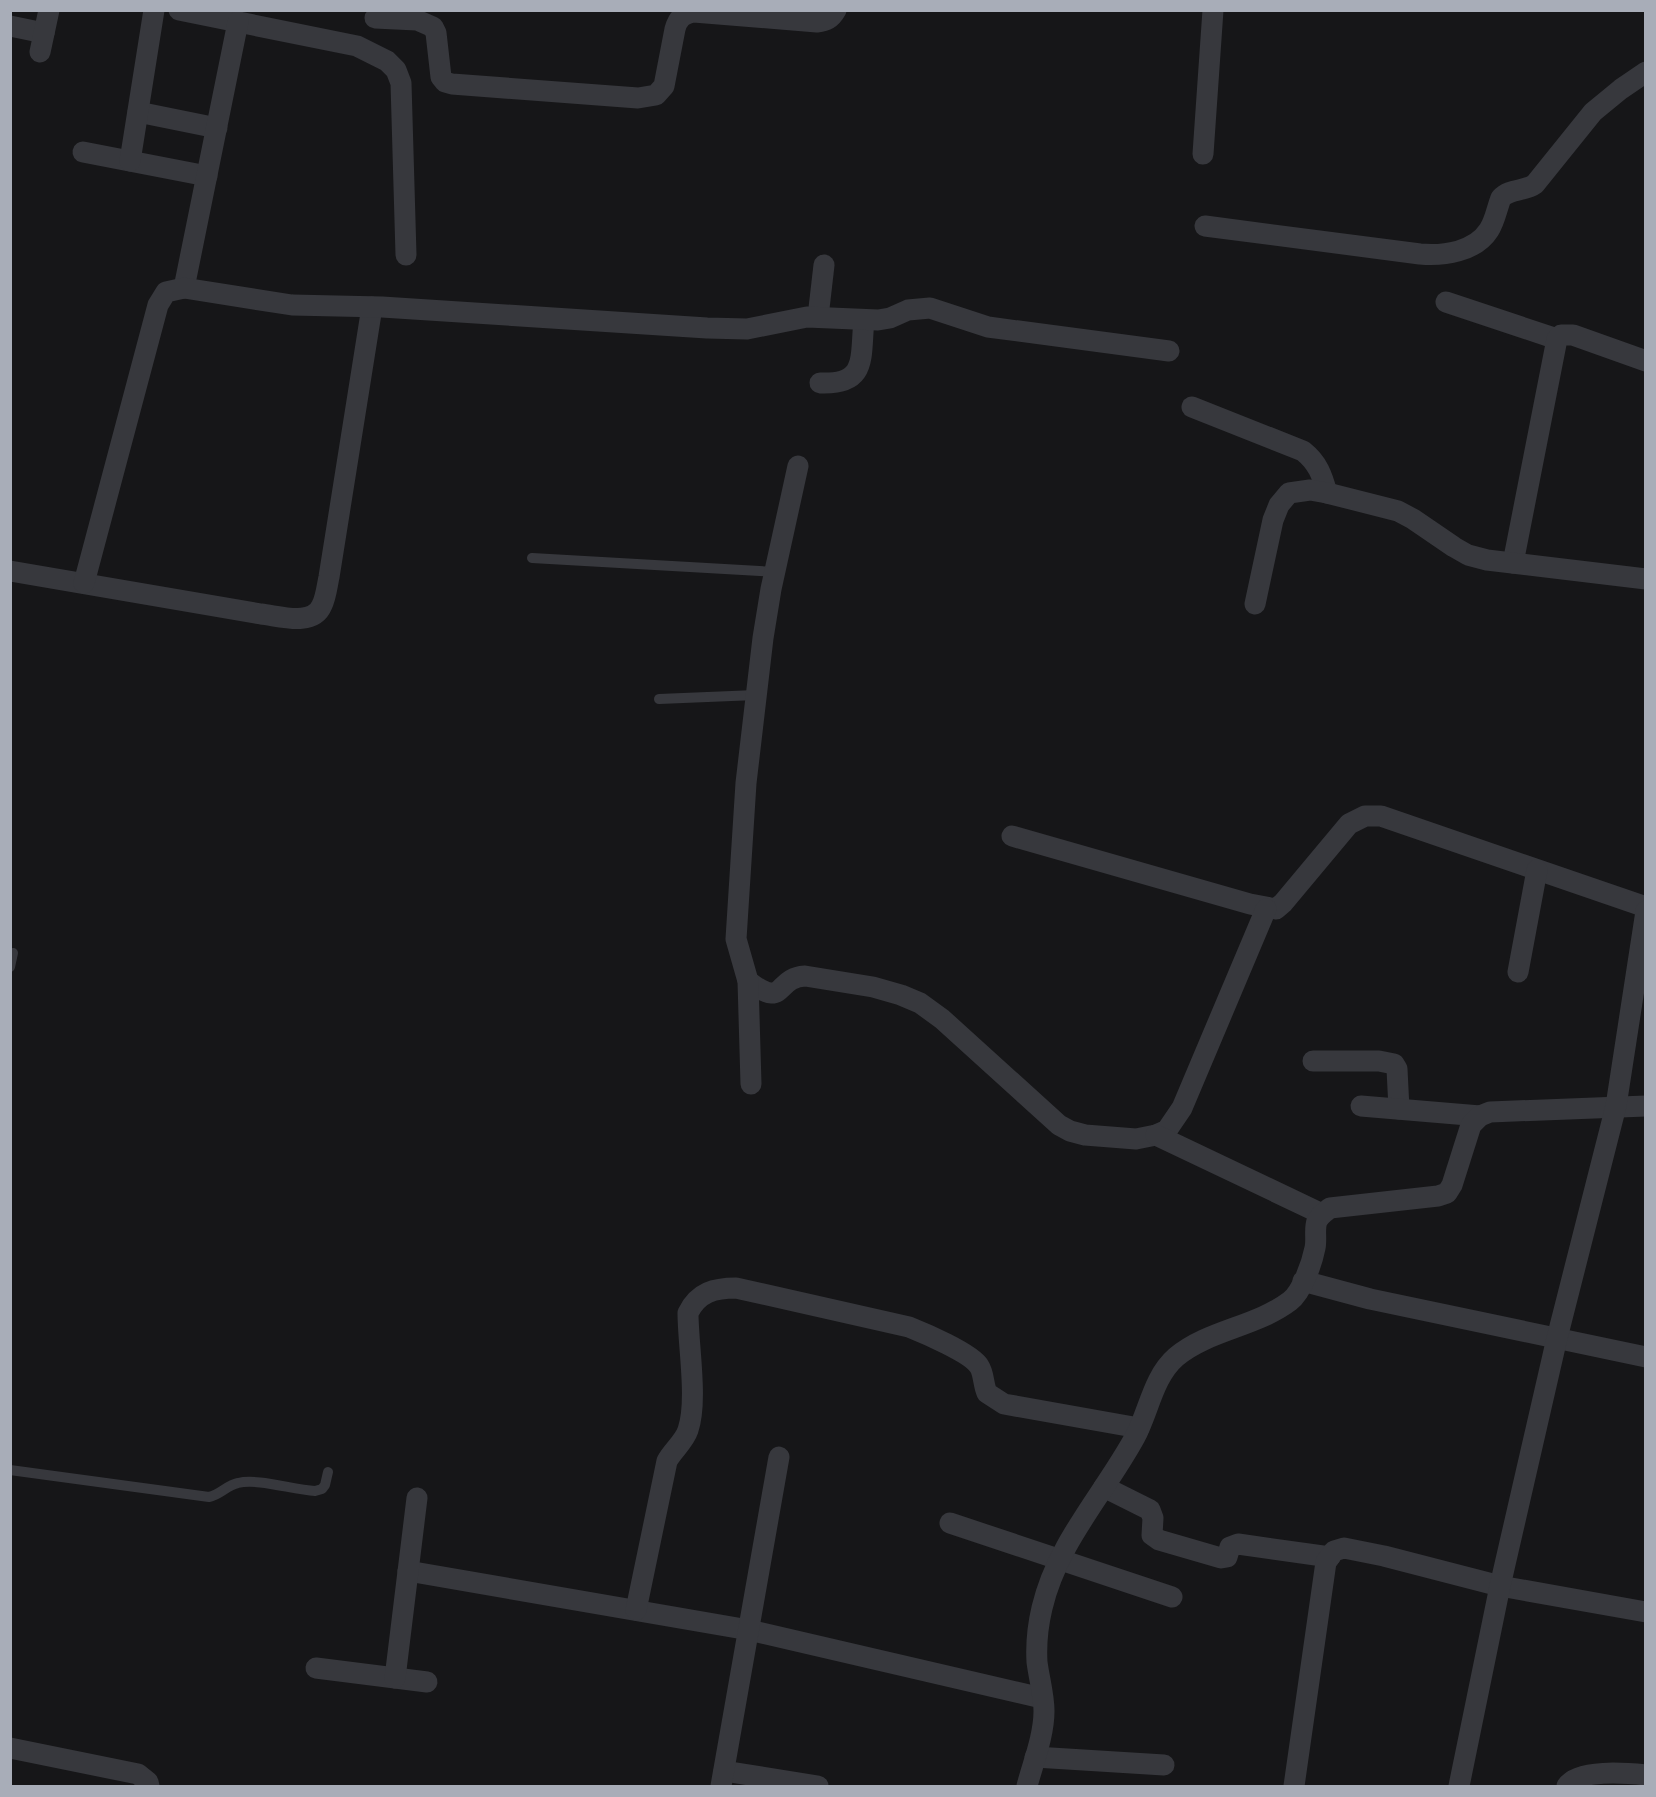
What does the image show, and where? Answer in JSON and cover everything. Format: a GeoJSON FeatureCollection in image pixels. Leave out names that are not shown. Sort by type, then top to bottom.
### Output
{"type":"FeatureCollection","features":[{"type":"Feature","properties":{"kind":"street"},"geometry":{"type":"LineString","coordinates":[[10,26],[42,43],[49,10]]}},
{"type":"Feature","properties":{"kind":"street"},"geometry":{"type":"LineString","coordinates":[[130,161],[153,10]]}},
{"type":"Feature","properties":{"kind":"street"},"geometry":{"type":"LineString","coordinates":[[179,10],[357,46],[387,61],[396,70],[401,83],[406,255]]}},
{"type":"Feature","properties":{"kind":"street"},"geometry":{"type":"LineString","coordinates":[[373,53],[376,14],[417,20],[433,27],[436,33],[441,77],[445,82],[638,98],[656,95],[664,86],[677,22],[687,14],[694,12],[817,22],[826,21],[836,10]]}},
{"type":"Feature","properties":{"kind":"street"},"geometry":{"type":"LineString","coordinates":[[1203,154],[1213,10]]}},
{"type":"Feature","properties":{"kind":"street"},"geometry":{"type":"LineString","coordinates":[[184,288],[238,22]]}},
{"type":"Feature","properties":{"kind":"street"},"geometry":{"type":"LineString","coordinates":[[1205,226],[1420,254],[1439,255],[1464,249],[1488,232],[1504,194],[1530,188],[1535,184],[1593,112],[1621,88],[1646,72]]}},
{"type":"Feature","properties":{"kind":"street"},"geometry":{"type":"LineString","coordinates":[[138,112],[217,128]]}},
{"type":"Feature","properties":{"kind":"street"},"geometry":{"type":"LineString","coordinates":[[83,152],[207,176]]}},
{"type":"Feature","properties":{"kind":"street"},"geometry":{"type":"LineString","coordinates":[[818,317],[824,265]]}},
{"type":"Feature","properties":{"kind":"street"},"geometry":{"type":"LineString","coordinates":[[84,583],[158,304],[166,292],[184,288],[292,305],[372,307],[747,329],[818,317],[878,320],[890,318],[908,310],[930,308],[988,327],[1169,351]]}},
{"type":"Feature","properties":{"kind":"street"},"geometry":{"type":"LineString","coordinates":[[1446,302],[1557,339]]}},
{"type":"Feature","properties":{"kind":"street"},"geometry":{"type":"LineString","coordinates":[[10,571],[261,614],[302,618],[311,617],[318,612],[323,604],[329,577],[372,307]]}},
{"type":"Feature","properties":{"kind":"street"},"geometry":{"type":"LineString","coordinates":[[820,383],[843,382],[854,375],[859,361],[864,320]]}},
{"type":"Feature","properties":{"kind":"street"},"geometry":{"type":"LineString","coordinates":[[1513,563],[1557,339],[1562,335],[1574,335],[1646,361]]}},
{"type":"Feature","properties":{"kind":"street"},"geometry":{"type":"LineString","coordinates":[[1192,407],[1303,451],[1314,459],[1327,493]]}},
{"type":"Feature","properties":{"kind":"street"},"geometry":{"type":"LineString","coordinates":[[752,1084],[748,981],[736,939],[746,794],[763,638],[798,466]]}},
{"type":"Feature","properties":{"kind":"street"},"geometry":{"type":"LineString","coordinates":[[1255,604],[1278,505],[1290,493],[1310,490],[1398,511],[1468,555],[1487,560],[1646,579]]}},
{"type":"Feature","properties":{"kind":"street"},"geometry":{"type":"LineString","coordinates":[[1012,836],[1266,909],[1276,909],[1349,824],[1365,816],[1381,816],[1646,909],[1616,1106],[1557,1338],[1500,1587],[1459,1786]]}},
{"type":"Feature","properties":{"kind":"street"},"geometry":{"type":"LineString","coordinates":[[1518,972],[1538,870]]}},
{"type":"Feature","properties":{"kind":"street"},"geometry":{"type":"LineString","coordinates":[[748,981],[769,994],[775,993],[794,978],[805,976],[873,987],[901,995],[920,1003],[942,1019],[1059,1125],[1085,1135],[1136,1139],[1167,1130],[1182,1108],[1266,909]]}},
{"type":"Feature","properties":{"kind":"street"},"geometry":{"type":"LineString","coordinates":[[1313,1061],[1379,1061],[1394,1064],[1397,1069],[1399,1109]]}},
{"type":"Feature","properties":{"kind":"street"},"geometry":{"type":"LineString","coordinates":[[1361,1106],[1480,1116]]}},
{"type":"Feature","properties":{"kind":"street"},"geometry":{"type":"LineString","coordinates":[[1028,1786],[1044,1722],[1037,1661],[1042,1607],[1059,1561],[1078,1525],[1139,1428],[1164,1371],[1191,1347],[1292,1300],[1303,1281],[1315,1247],[1317,1222],[1330,1208],[1438,1196],[1447,1193],[1452,1185],[1471,1125],[1480,1116],[1490,1112],[1646,1106]]}},
{"type":"Feature","properties":{"kind":"street"},"geometry":{"type":"LineString","coordinates":[[1156,1135],[1322,1214]]}},
{"type":"Feature","properties":{"kind":"street"},"geometry":{"type":"LineString","coordinates":[[1303,1281],[1370,1299],[1646,1357]]}},
{"type":"Feature","properties":{"kind":"street"},"geometry":{"type":"LineString","coordinates":[[636,1610],[667,1461],[685,1438],[692,1414],[688,1313],[693,1304],[711,1290],[736,1288],[909,1327],[972,1358],[981,1369],[987,1393],[1004,1404],[1139,1428]]}},
{"type":"Feature","properties":{"kind":"street"},"geometry":{"type":"LineString","coordinates":[[779,1457],[723,1779],[818,1786]]}},
{"type":"Feature","properties":{"kind":"street"},"geometry":{"type":"LineString","coordinates":[[1104,1487],[1150,1510],[1154,1518],[1152,1535],[1159,1540],[1221,1558],[1227,1557],[1230,1548],[1238,1544],[1330,1557]]}},
{"type":"Feature","properties":{"kind":"street"},"geometry":{"type":"LineString","coordinates":[[395,1678],[417,1498]]}},
{"type":"Feature","properties":{"kind":"street"},"geometry":{"type":"LineString","coordinates":[[950,1523],[1172,1597]]}},
{"type":"Feature","properties":{"kind":"street"},"geometry":{"type":"LineString","coordinates":[[1294,1786],[1326,1562],[1334,1551],[1344,1548],[1384,1556],[1500,1587],[1646,1612]]}},
{"type":"Feature","properties":{"kind":"street"},"geometry":{"type":"LineString","coordinates":[[408,1571],[748,1630],[1042,1698]]}},
{"type":"Feature","properties":{"kind":"street"},"geometry":{"type":"LineString","coordinates":[[316,1668],[427,1682]]}},
{"type":"Feature","properties":{"kind":"street"},"geometry":{"type":"LineString","coordinates":[[10,1748],[138,1774],[148,1782],[149,1786]]}},
{"type":"Feature","properties":{"kind":"street"},"geometry":{"type":"LineString","coordinates":[[1035,1757],[1164,1766]]}},
{"type":"Feature","properties":{"kind":"street"},"geometry":{"type":"LineString","coordinates":[[1567,1786],[1572,1780],[1585,1774],[1646,1775]]}},
{"type":"Feature","properties":{"kind":"lane"},"geometry":{"type":"LineString","coordinates":[[532,558],[775,572]]}},
{"type":"Feature","properties":{"kind":"lane"},"geometry":{"type":"LineString","coordinates":[[659,699],[756,695]]}},
{"type":"Feature","properties":{"kind":"lane"},"geometry":{"type":"LineString","coordinates":[[10,967],[13,953]]}},
{"type":"Feature","properties":{"kind":"lane"},"geometry":{"type":"LineString","coordinates":[[10,1470],[208,1497],[218,1495],[231,1485],[250,1482],[315,1491],[322,1489],[325,1485],[328,1472]]}}]}
